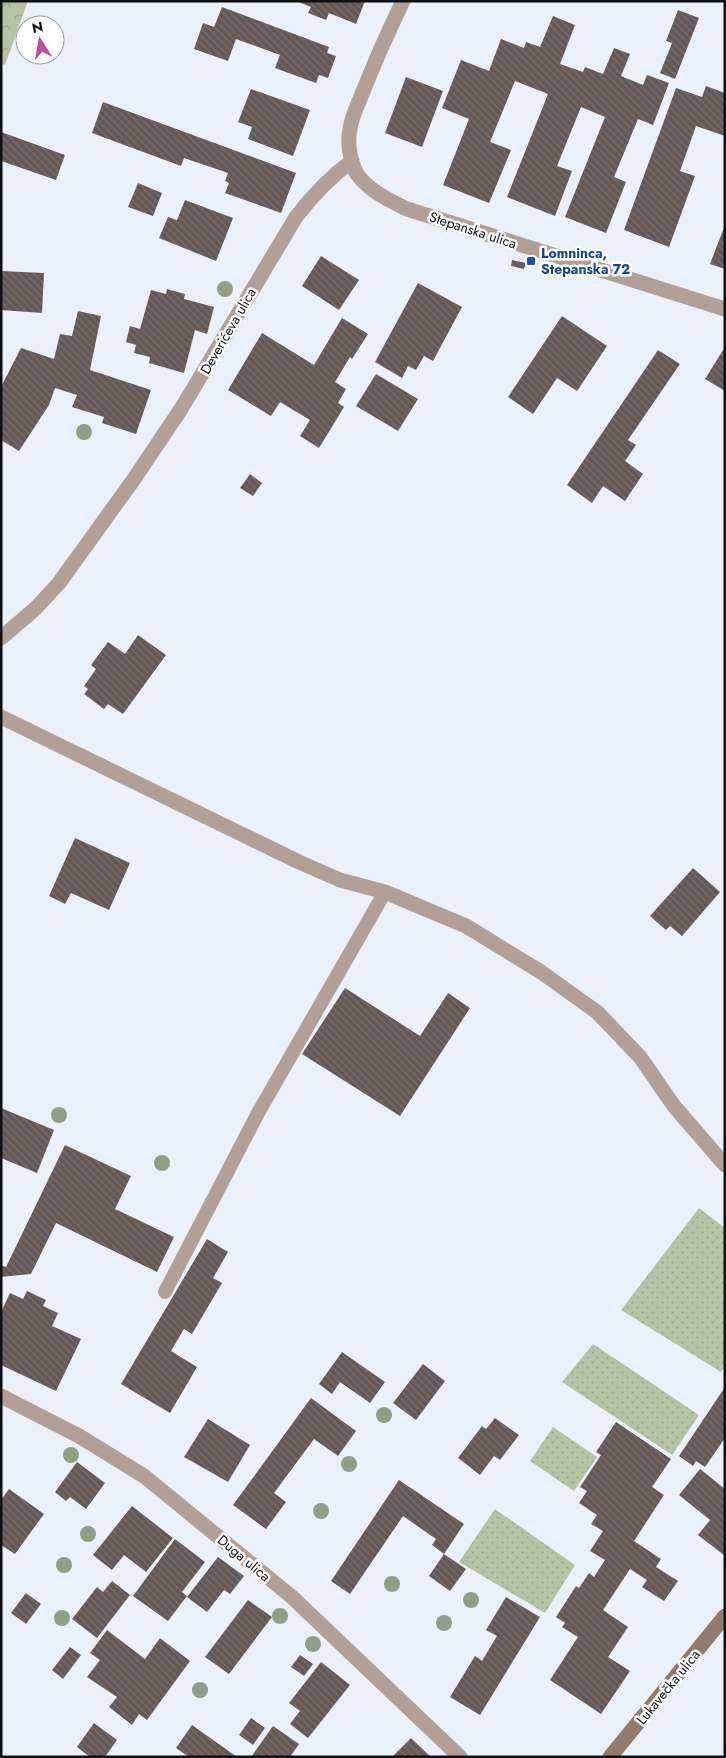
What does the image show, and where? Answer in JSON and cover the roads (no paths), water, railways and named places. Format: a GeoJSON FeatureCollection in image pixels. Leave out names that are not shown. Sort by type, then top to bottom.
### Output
{"type":"FeatureCollection","features":[{"type":"Feature","properties":{"kind":"street"},"geometry":{"type":"LineString","coordinates":[[352,161],[349,144],[350,128],[355,110],[380,49],[403,1]]}},
{"type":"Feature","properties":{"kind":"street","name":"Stepanska ulica"},"geometry":{"type":"LineString","coordinates":[[352,161],[357,173],[376,193],[407,209],[725,309]]}},
{"type":"Feature","properties":{"kind":"street","name":"Deverićeva ulica"},"geometry":{"type":"LineString","coordinates":[[1,638],[42,602],[85,549],[181,409],[296,217],[315,192],[334,174],[352,161]]}},
{"type":"Feature","properties":{"kind":"street"},"geometry":{"type":"LineString","coordinates":[[1,717],[299,862],[340,880],[385,892],[466,926],[541,972],[597,1012],[640,1057],[674,1106],[725,1165]]}},
{"type":"Feature","properties":{"kind":"street","name":"Duga ulica"},"geometry":{"type":"LineString","coordinates":[[1,1396],[79,1436],[144,1476],[292,1597],[460,1757]]}},
{"type":"Feature","properties":{"kind":"street","name":"Lukavečka ulica"},"geometry":{"type":"LineString","coordinates":[[610,1757],[725,1616]]}},
{"type":"Feature","properties":{"kind":"lane"},"geometry":{"type":"LineString","coordinates":[[165,1292],[258,1112],[385,892]]}},
{"type":"Feature","properties":{"kind":"place","name":"Lomninca, Stepanska 72"},"geometry":{"type":"Point","coordinates":[531,261]}}]}
